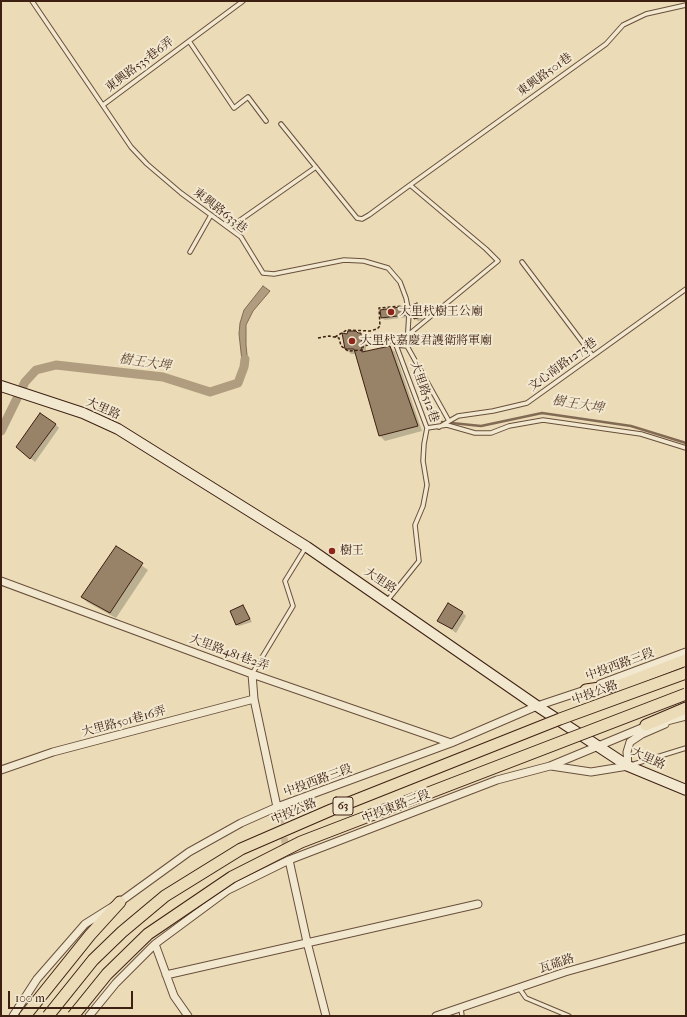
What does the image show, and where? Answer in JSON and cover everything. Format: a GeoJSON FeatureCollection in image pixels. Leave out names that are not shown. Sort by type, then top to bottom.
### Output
{"type":"FeatureCollection","features":[{"type":"Feature","properties":{"kind":"main road"},"geometry":{"type":"LineString","coordinates":[[586,690],[621,685],[686,660]]}},
{"type":"Feature","properties":{"kind":"main road","name":"中投公路"},"geometry":{"type":"LineString","coordinates":[[48,1016],[93,960],[122,932],[165,896],[241,849],[331,810],[560,719],[686,673]]}},
{"type":"Feature","properties":{"kind":"main road","name":"63"},"geometry":{"type":"LineString","coordinates":[[73,1016],[107,974],[148,934],[232,877],[301,842],[686,694]]}},
{"type":"Feature","properties":{"kind":"main road"},"geometry":{"type":"LineString","coordinates":[[646,726],[686,708]]}},
{"type":"Feature","properties":{"kind":"main road"},"geometry":{"type":"LineString","coordinates":[[25,1016],[90,935],[120,902]]}},
{"type":"Feature","properties":{"kind":"street","name":"大里路"},"geometry":{"type":"LineString","coordinates":[[1,386],[84,413],[118,429],[307,547],[536,706],[628,766],[686,790]]}},
{"type":"Feature","properties":{"kind":"street","name":"大里路481巷2弄"},"geometry":{"type":"LineString","coordinates":[[1,581],[252,674],[451,743]]}},
{"type":"Feature","properties":{"kind":"street","name":"中投西路三段"},"geometry":{"type":"LineString","coordinates":[[13,1016],[37,979],[85,924],[120,902],[189,852],[241,823],[277,807],[451,743],[536,706],[586,690],[686,652]]}},
{"type":"Feature","properties":{"kind":"street"},"geometry":{"type":"LineString","coordinates":[[252,674],[254,699],[277,807]]}},
{"type":"Feature","properties":{"kind":"street","name":"大里路501巷16弄"},"geometry":{"type":"LineString","coordinates":[[1,770],[53,752],[254,699]]}},
{"type":"Feature","properties":{"kind":"street","name":"中投東路三段"},"geometry":{"type":"LineString","coordinates":[[89,1016],[116,983],[155,944],[228,890],[289,860],[497,780],[550,766],[646,726],[670,722],[686,716]]}},
{"type":"Feature","properties":{"kind":"street"},"geometry":{"type":"LineString","coordinates":[[550,766],[591,772],[628,766],[627,752],[630,742],[642,734],[670,722]]}},
{"type":"Feature","properties":{"kind":"street"},"geometry":{"type":"LineString","coordinates":[[289,860],[306,942],[326,1016]]}},
{"type":"Feature","properties":{"kind":"street"},"geometry":{"type":"LineString","coordinates":[[166,975],[478,904]]}},
{"type":"Feature","properties":{"kind":"street","name":"瓦磘路"},"geometry":{"type":"LineString","coordinates":[[436,1016],[462,1012],[519,988],[565,972],[686,938]]}},
{"type":"Feature","properties":{"kind":"street"},"geometry":{"type":"LineString","coordinates":[[155,944],[174,996],[188,1016]]}},
{"type":"Feature","properties":{"kind":"lane"},"geometry":{"type":"LineString","coordinates":[[33,3],[38,1]]}},
{"type":"Feature","properties":{"kind":"lane","name":"東興路535巷6弄"},"geometry":{"type":"LineString","coordinates":[[103,105],[243,1]]}},
{"type":"Feature","properties":{"kind":"lane","name":"東興路633巷"},"geometry":{"type":"LineString","coordinates":[[33,3],[132,147],[147,164],[241,237],[263,273],[274,274],[344,260],[364,261],[388,268],[400,282],[407,306],[407,346]]}},
{"type":"Feature","properties":{"kind":"lane","name":"東興路501巷"},"geometry":{"type":"LineString","coordinates":[[410,185],[606,44],[623,25],[646,14],[686,5]]}},
{"type":"Feature","properties":{"kind":"lane","name":"東興路535巷6弄"},"geometry":{"type":"LineString","coordinates":[[189,41],[234,108],[248,97],[266,121]]}},
{"type":"Feature","properties":{"kind":"lane"},"geometry":{"type":"LineString","coordinates":[[281,124],[357,218],[362,219],[410,185],[486,249],[498,261],[408,335]]}},
{"type":"Feature","properties":{"kind":"lane"},"geometry":{"type":"LineString","coordinates":[[229,228],[316,167]]}},
{"type":"Feature","properties":{"kind":"lane"},"geometry":{"type":"LineString","coordinates":[[190,252],[211,215]]}},
{"type":"Feature","properties":{"kind":"lane"},"geometry":{"type":"LineString","coordinates":[[522,262],[592,355]]}},
{"type":"Feature","properties":{"kind":"lane","name":"文心南路1273巷"},"geometry":{"type":"LineString","coordinates":[[440,426],[458,416],[493,411],[527,403],[686,289]]}},
{"type":"Feature","properties":{"kind":"lane","name":"大里路512巷"},"geometry":{"type":"LineString","coordinates":[[386,601],[419,561],[415,525],[424,506],[427,485],[423,461],[427,428],[396,345],[407,346],[449,421]]}},
{"type":"Feature","properties":{"kind":"lane"},"geometry":{"type":"LineString","coordinates":[[427,428],[447,425],[475,433],[491,433],[509,426],[543,420],[641,434],[686,448]]}},
{"type":"Feature","properties":{"kind":"lane"},"geometry":{"type":"LineString","coordinates":[[252,674],[292,606],[285,581],[307,547]]}},
{"type":"Feature","properties":{"kind":"lane"},"geometry":{"type":"LineString","coordinates":[[628,766],[686,748]]}},
{"type":"Feature","properties":{"kind":"lane"},"geometry":{"type":"LineString","coordinates":[[519,988],[526,998],[569,1016]]}},
{"type":"Feature","properties":{"kind":"path"},"geometry":{"type":"LineString","coordinates":[[318,338],[323,336],[335,336],[347,330],[370,331],[377,329],[380,326],[379,308],[407,306]]}},
{"type":"Feature","properties":{"kind":"path"},"geometry":{"type":"LineString","coordinates":[[335,336],[339,338],[342,346],[348,351],[364,350],[363,346],[387,342],[396,345]]}},
{"type":"Feature","properties":{"kind":"shaded area"},"geometry":{"type":"Polygon","coordinates":[[[263,286],[270,291],[253,311],[246,325],[248,365],[243,370],[239,334],[240,323],[244,310],[263,286]]]}},
{"type":"Feature","properties":{"kind":"building"},"geometry":{"type":"Polygon","coordinates":[[[417,303],[421,317],[414,319],[411,305],[417,303]]]}},
{"type":"Feature","properties":{"kind":"building","name":"大里杙樹王公廟"},"geometry":{"type":"Polygon","coordinates":[[[404,307],[406,315],[381,318],[380,310],[404,307]]]}},
{"type":"Feature","properties":{"kind":"building"},"geometry":{"type":"Polygon","coordinates":[[[348,331],[356,331],[361,333],[362,352],[390,346],[418,426],[379,436],[354,349],[345,349],[342,333],[347,334],[348,331]]]}},
{"type":"Feature","properties":{"kind":"building"},"geometry":{"type":"Polygon","coordinates":[[[40,413],[56,424],[30,459],[16,447],[40,413]]]}},
{"type":"Feature","properties":{"kind":"building"},"geometry":{"type":"Polygon","coordinates":[[[116,546],[143,563],[110,613],[81,597],[116,546]]]}},
{"type":"Feature","properties":{"kind":"building"},"geometry":{"type":"Polygon","coordinates":[[[448,603],[463,612],[452,629],[437,621],[448,603]]]}},
{"type":"Feature","properties":{"kind":"building"},"geometry":{"type":"Polygon","coordinates":[[[243,605],[250,619],[236,625],[230,611],[243,605]]]}},
{"type":"Feature","properties":{"kind":"waterway","name":"樹王大埤"},"geometry":{"type":"LineString","coordinates":[[1,431],[25,382],[36,370],[56,365],[163,377],[210,392],[238,383],[244,367],[245,359]]}},
{"type":"Feature","properties":{"kind":"waterway","name":"樹王大埤"},"geometry":{"type":"LineString","coordinates":[[442,422],[481,426],[542,413],[631,426],[686,443]]}},
{"type":"Feature","properties":{"kind":"tunnel"},"geometry":{"type":"LineString","coordinates":[[277,807],[289,860]]}},
{"type":"Feature","properties":{"kind":"place","name":"大里杙樹王公廟"},"geometry":{"type":"Point","coordinates":[391,312]}},
{"type":"Feature","properties":{"kind":"place","name":"大里杙嘉慶君護衛將軍廟"},"geometry":{"type":"Point","coordinates":[352,341]}},
{"type":"Feature","properties":{"kind":"place","name":"樹王"},"geometry":{"type":"Point","coordinates":[332,551]}}]}
